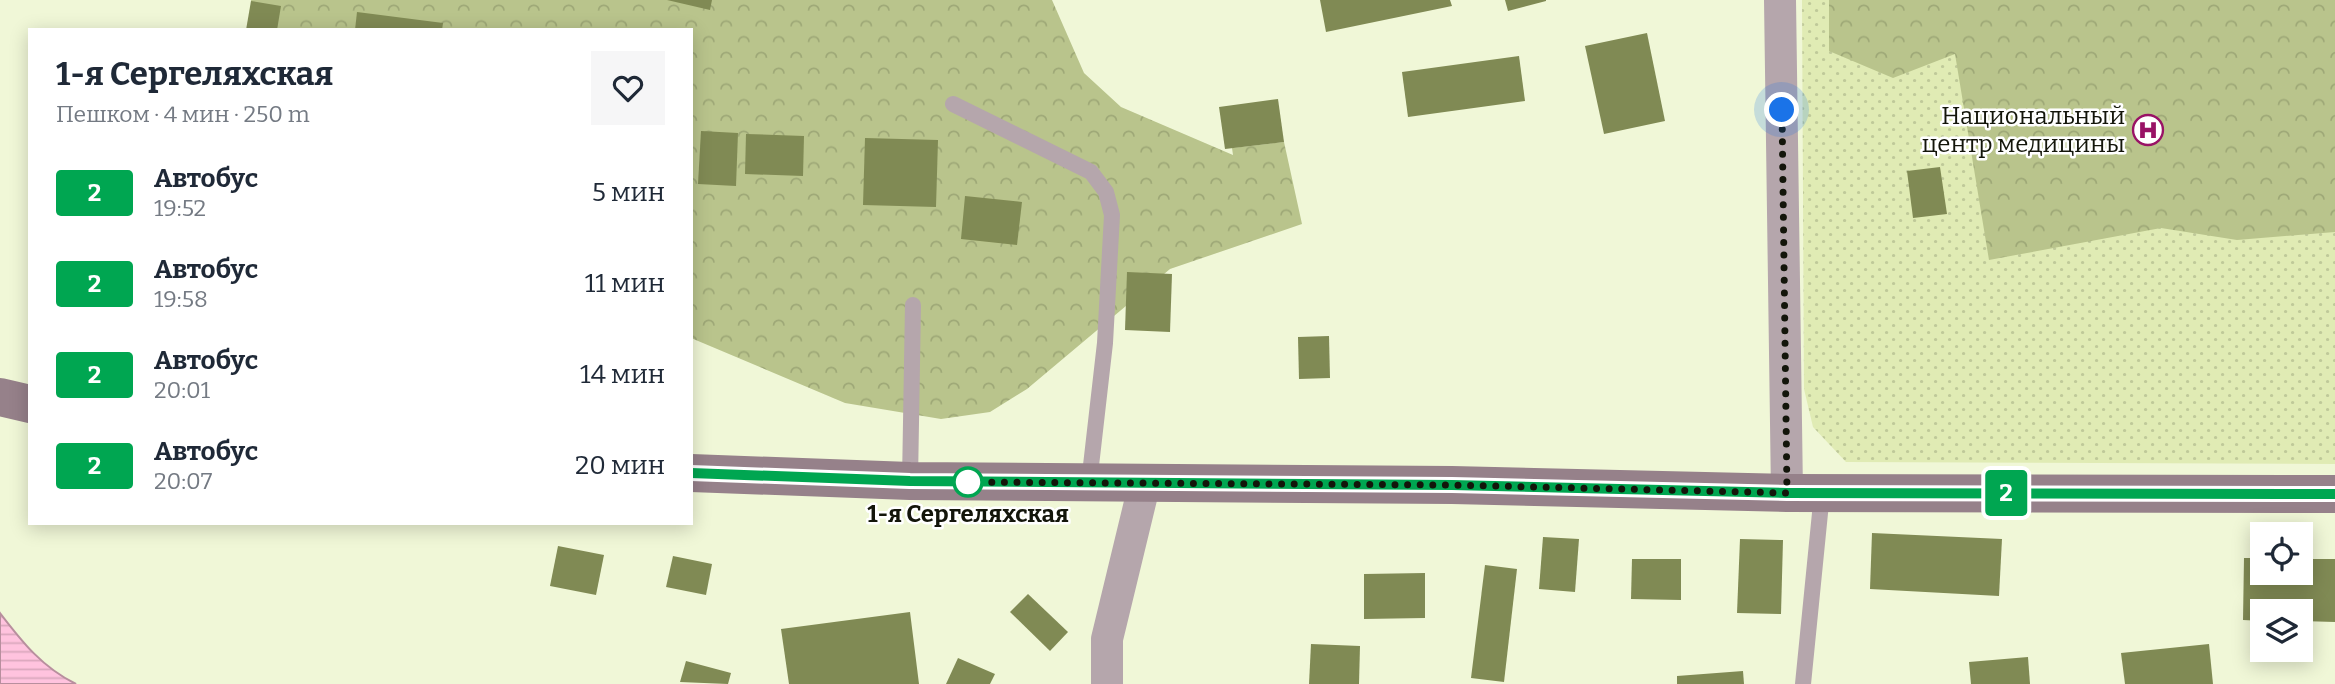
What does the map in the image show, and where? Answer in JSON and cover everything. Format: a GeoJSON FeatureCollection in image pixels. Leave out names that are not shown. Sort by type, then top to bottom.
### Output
{"type":"FeatureCollection","features":[{"type":"Feature","properties":{"kind":"main road"},"geometry":{"type":"LineString","coordinates":[[0,397],[28,404]]}},
{"type":"Feature","properties":{"kind":"main road"},"geometry":{"type":"LineString","coordinates":[[693,473],[910,481],[1452,485],[1805,493],[2335,494]]}},
{"type":"Feature","properties":{"kind":"street"},"geometry":{"type":"LineString","coordinates":[[1780,0],[1805,493]]}},
{"type":"Feature","properties":{"kind":"street"},"geometry":{"type":"LineString","coordinates":[[1107,684],[1107,639],[1145,482]]}},
{"type":"Feature","properties":{"kind":"lane"},"geometry":{"type":"LineString","coordinates":[[953,104],[1091,172],[1106,192],[1112,215],[1107,317],[1089,483]]}},
{"type":"Feature","properties":{"kind":"lane"},"geometry":{"type":"LineString","coordinates":[[910,481],[913,305]]}},
{"type":"Feature","properties":{"kind":"lane"},"geometry":{"type":"LineString","coordinates":[[1803,684],[1805,493]]}},
{"type":"Feature","properties":{"kind":"green space"},"geometry":{"type":"Polygon","coordinates":[[[251,0],[1052,0],[1084,73],[1121,107],[1233,155],[1232,148],[1284,142],[1302,224],[1170,269],[1027,389],[990,412],[941,419],[845,403],[693,339],[693,28],[252,28],[251,0]]]}},
{"type":"Feature","properties":{"kind":"green space"},"geometry":{"type":"Polygon","coordinates":[[[1802,0],[2335,0],[2335,464],[1846,462],[1813,427],[1804,389],[1802,0]]]}},
{"type":"Feature","properties":{"kind":"green space","name":"Национальный центр медицины"},"geometry":{"type":"Polygon","coordinates":[[[1829,0],[2335,0],[2335,232],[2237,240],[2161,228],[1989,260],[1955,54],[1893,78],[1829,51],[1829,0]]]}},
{"type":"Feature","properties":{"kind":"shaded area"},"geometry":{"type":"Polygon","coordinates":[[[0,613],[43,662],[76,684],[0,684],[0,613]]]}},
{"type":"Feature","properties":{"kind":"building"},"geometry":{"type":"Polygon","coordinates":[[[667,0],[712,0],[710,10],[667,0]]]}},
{"type":"Feature","properties":{"kind":"building"},"geometry":{"type":"Polygon","coordinates":[[[1320,0],[1450,0],[1452,6],[1326,32],[1320,0]]]}},
{"type":"Feature","properties":{"kind":"building"},"geometry":{"type":"Polygon","coordinates":[[[1505,0],[1546,0],[1546,1],[1508,11],[1505,0]]]}},
{"type":"Feature","properties":{"kind":"building"},"geometry":{"type":"Polygon","coordinates":[[[251,1],[281,6],[277,28],[246,28],[251,1]]]}},
{"type":"Feature","properties":{"kind":"building"},"geometry":{"type":"Polygon","coordinates":[[[357,12],[443,23],[442,28],[355,28],[357,12]]]}},
{"type":"Feature","properties":{"kind":"building"},"geometry":{"type":"Polygon","coordinates":[[[1647,33],[1665,121],[1604,134],[1585,46],[1647,33]]]}},
{"type":"Feature","properties":{"kind":"building"},"geometry":{"type":"Polygon","coordinates":[[[1519,56],[1525,101],[1408,117],[1402,72],[1519,56]]]}},
{"type":"Feature","properties":{"kind":"building"},"geometry":{"type":"Polygon","coordinates":[[[1278,99],[1284,142],[1225,149],[1219,107],[1278,99]]]}},
{"type":"Feature","properties":{"kind":"building"},"geometry":{"type":"Polygon","coordinates":[[[701,131],[738,133],[736,186],[698,184],[701,131]]]}},
{"type":"Feature","properties":{"kind":"building"},"geometry":{"type":"Polygon","coordinates":[[[746,134],[804,136],[803,176],[745,174],[746,134]]]}},
{"type":"Feature","properties":{"kind":"building"},"geometry":{"type":"Polygon","coordinates":[[[865,138],[938,140],[936,207],[863,205],[865,138]]]}},
{"type":"Feature","properties":{"kind":"building"},"geometry":{"type":"Polygon","coordinates":[[[1940,167],[1947,214],[1913,218],[1907,171],[1940,167]]]}},
{"type":"Feature","properties":{"kind":"building"},"geometry":{"type":"Polygon","coordinates":[[[965,196],[1022,202],[1017,245],[961,239],[965,196]]]}},
{"type":"Feature","properties":{"kind":"building"},"geometry":{"type":"Polygon","coordinates":[[[1127,272],[1172,274],[1170,332],[1125,330],[1127,272]]]}},
{"type":"Feature","properties":{"kind":"building"},"geometry":{"type":"Polygon","coordinates":[[[1329,336],[1330,378],[1299,379],[1298,337],[1329,336]]]}},
{"type":"Feature","properties":{"kind":"building"},"geometry":{"type":"Polygon","coordinates":[[[1872,533],[2002,539],[1999,596],[1870,589],[1872,533]]]}},
{"type":"Feature","properties":{"kind":"building"},"geometry":{"type":"Polygon","coordinates":[[[1543,537],[1579,539],[1575,592],[1539,589],[1543,537]]]}},
{"type":"Feature","properties":{"kind":"building"},"geometry":{"type":"Polygon","coordinates":[[[1740,539],[1783,540],[1781,614],[1737,613],[1740,539]]]}},
{"type":"Feature","properties":{"kind":"building"},"geometry":{"type":"Polygon","coordinates":[[[558,546],[604,555],[596,595],[550,586],[558,546]]]}},
{"type":"Feature","properties":{"kind":"building"},"geometry":{"type":"Polygon","coordinates":[[[673,556],[712,564],[706,595],[666,587],[673,556]]]}},
{"type":"Feature","properties":{"kind":"building"},"geometry":{"type":"Polygon","coordinates":[[[2244,558],[2250,558],[2250,585],[2313,585],[2313,559],[2335,559],[2335,622],[2313,621],[2313,599],[2250,599],[2250,620],[2243,620],[2244,558]]]}},
{"type":"Feature","properties":{"kind":"building"},"geometry":{"type":"Polygon","coordinates":[[[1632,559],[1681,559],[1681,600],[1631,599],[1632,559]]]}},
{"type":"Feature","properties":{"kind":"building"},"geometry":{"type":"Polygon","coordinates":[[[1485,565],[1517,569],[1504,682],[1471,678],[1485,565]]]}},
{"type":"Feature","properties":{"kind":"building"},"geometry":{"type":"Polygon","coordinates":[[[1425,573],[1425,618],[1364,619],[1364,574],[1425,573]]]}},
{"type":"Feature","properties":{"kind":"building"},"geometry":{"type":"Polygon","coordinates":[[[1028,594],[1068,632],[1050,651],[1010,612],[1028,594]]]}},
{"type":"Feature","properties":{"kind":"building"},"geometry":{"type":"Polygon","coordinates":[[[910,612],[919,684],[789,684],[781,629],[910,612]]]}},
{"type":"Feature","properties":{"kind":"building"},"geometry":{"type":"Polygon","coordinates":[[[1311,644],[1360,646],[1359,684],[1309,684],[1311,644]]]}},
{"type":"Feature","properties":{"kind":"building"},"geometry":{"type":"Polygon","coordinates":[[[2209,644],[2213,684],[2125,684],[2121,653],[2209,644]]]}},
{"type":"Feature","properties":{"kind":"building"},"geometry":{"type":"Polygon","coordinates":[[[2028,657],[2030,684],[1971,684],[1969,662],[2028,657]]]}},
{"type":"Feature","properties":{"kind":"building"},"geometry":{"type":"Polygon","coordinates":[[[958,658],[995,674],[990,684],[946,684],[958,658]]]}},
{"type":"Feature","properties":{"kind":"building"},"geometry":{"type":"Polygon","coordinates":[[[686,661],[731,673],[728,684],[680,682],[686,661]]]}},
{"type":"Feature","properties":{"kind":"building"},"geometry":{"type":"Polygon","coordinates":[[[1743,671],[1744,684],[1677,684],[1677,676],[1743,671]]]}},
{"type":"Feature","properties":{"kind":"bus line","name":"2"},"geometry":{"type":"LineString","coordinates":[[693,473],[910,481],[1452,485],[1787,493],[2335,494]]}},
{"type":"Feature","properties":{"kind":"place","name":"Национальный центр медицины"},"geometry":{"type":"Point","coordinates":[2148,130]}},
{"type":"Feature","properties":{"kind":"place","name":"1-я Сергеляхская"},"geometry":{"type":"Point","coordinates":[968,482]}},
{"type":"Feature","properties":{"kind":"route"},"geometry":{"type":"LineString","coordinates":[[968,482],[961,482],[1452,485],[1787,493],[1782,110]]}}]}
